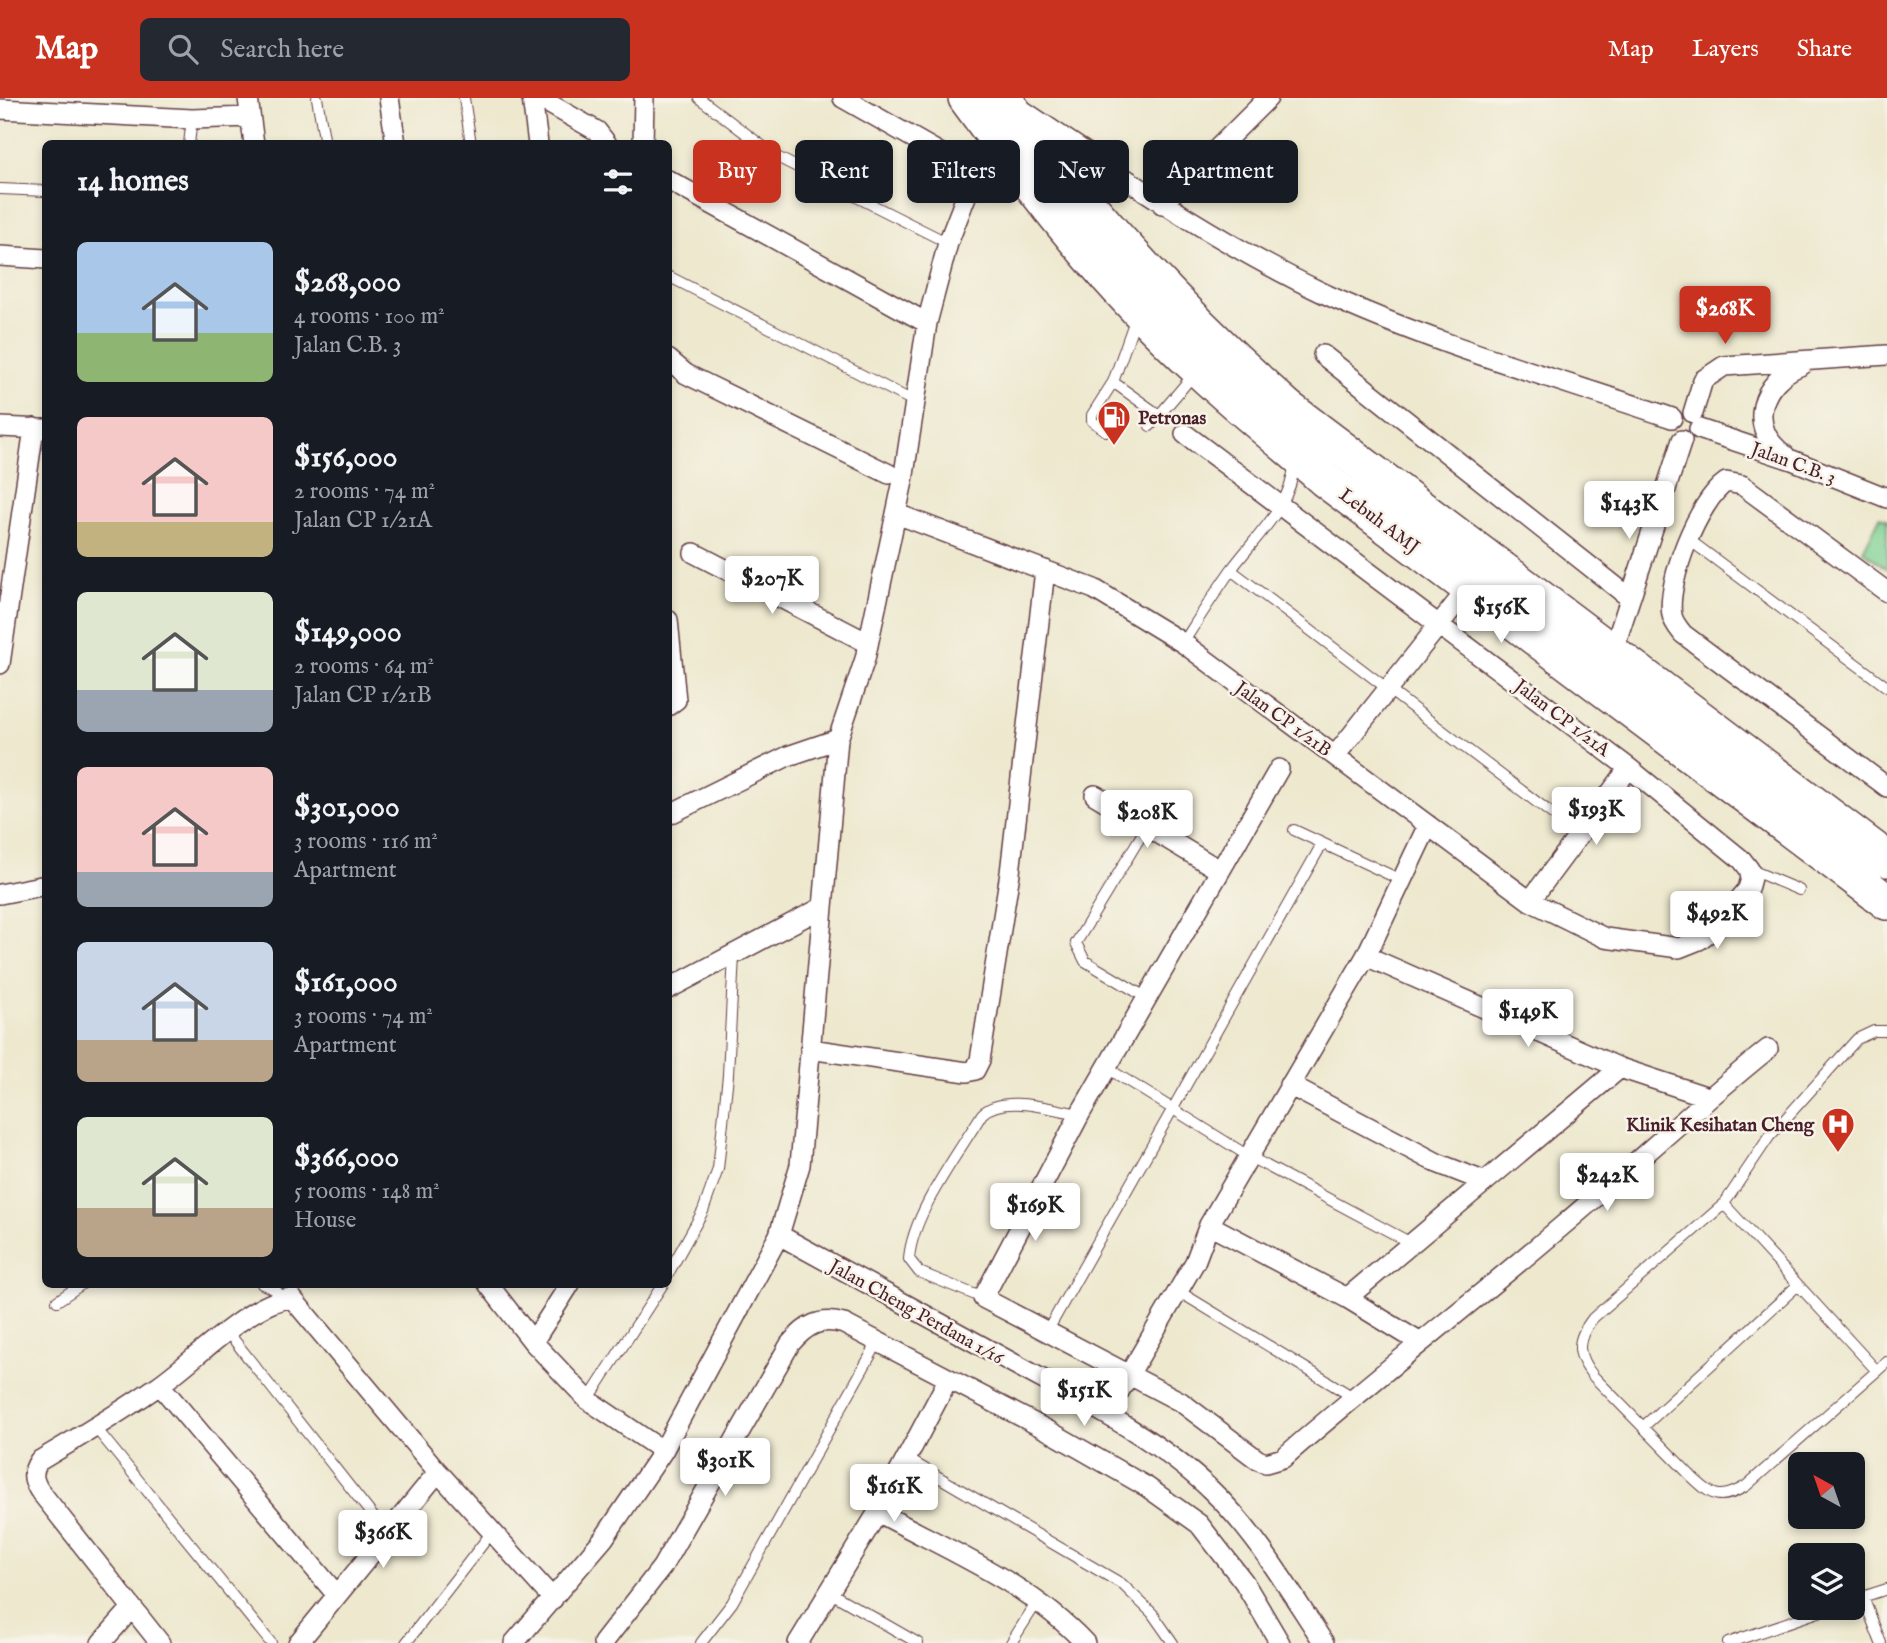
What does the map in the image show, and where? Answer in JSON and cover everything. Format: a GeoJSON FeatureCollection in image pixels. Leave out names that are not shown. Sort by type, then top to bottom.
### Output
{"type":"FeatureCollection","features":[{"type":"Feature","properties":{"kind":"highway","name":"Lebuh AMJ"},"geometry":{"type":"LineString","coordinates":[[966,98],[997,140]]}},
{"type":"Feature","properties":{"kind":"highway","name":"Lebuh AMJ"},"geometry":{"type":"LineString","coordinates":[[1004,98],[1049,161],[1129,254],[1226,353],[1312,428],[1887,859]]}},
{"type":"Feature","properties":{"kind":"highway","name":"Lebuh AMJ"},"geometry":{"type":"LineString","coordinates":[[1020,169],[1090,256],[1139,310],[1198,370],[1324,479],[1887,902]]}},
{"type":"Feature","properties":{"kind":"street"},"geometry":{"type":"LineString","coordinates":[[1,98],[0,107],[192,119],[249,108],[253,140]]}},
{"type":"Feature","properties":{"kind":"street"},"geometry":{"type":"LineString","coordinates":[[389,98],[395,140]]}},
{"type":"Feature","properties":{"kind":"street"},"geometry":{"type":"LineString","coordinates":[[532,98],[537,140]]}},
{"type":"Feature","properties":{"kind":"street"},"geometry":{"type":"LineString","coordinates":[[540,98],[597,131],[604,140]]}},
{"type":"Feature","properties":{"kind":"street"},"geometry":{"type":"LineString","coordinates":[[642,140],[644,98]]}},
{"type":"Feature","properties":{"kind":"street"},"geometry":{"type":"LineString","coordinates":[[843,98],[917,140]]}},
{"type":"Feature","properties":{"kind":"street"},"geometry":{"type":"LineString","coordinates":[[1004,98],[1161,204],[1323,293],[1420,332],[1672,418],[1671,432],[1692,427]]}},
{"type":"Feature","properties":{"kind":"street"},"geometry":{"type":"LineString","coordinates":[[1161,204],[1268,98]]}},
{"type":"Feature","properties":{"kind":"street"},"geometry":{"type":"LineString","coordinates":[[672,182],[927,323]]}},
{"type":"Feature","properties":{"kind":"street"},"geometry":{"type":"LineString","coordinates":[[514,1643],[604,1538],[663,1451],[779,1235],[800,1165],[838,739],[868,643],[897,514],[917,403],[927,323],[948,243],[963,203]]}},
{"type":"Feature","properties":{"kind":"street"},"geometry":{"type":"LineString","coordinates":[[0,256],[42,259]]}},
{"type":"Feature","properties":{"kind":"street"},"geometry":{"type":"LineString","coordinates":[[1323,355],[1630,598]]}},
{"type":"Feature","properties":{"kind":"street"},"geometry":{"type":"LineString","coordinates":[[1612,654],[1692,427],[1703,380],[1724,366],[1887,355]]}},
{"type":"Feature","properties":{"kind":"street"},"geometry":{"type":"LineString","coordinates":[[1792,460],[1766,438],[1762,405],[1782,376],[1813,361]]}},
{"type":"Feature","properties":{"kind":"street"},"geometry":{"type":"LineString","coordinates":[[672,362],[686,374],[889,474]]}},
{"type":"Feature","properties":{"kind":"street"},"geometry":{"type":"LineString","coordinates":[[0,427],[40,429],[0,664]]}},
{"type":"Feature","properties":{"kind":"street","name":"Jalan C.B. 3"},"geometry":{"type":"LineString","coordinates":[[1692,427],[1792,460],[1887,498]]}},
{"type":"Feature","properties":{"kind":"street","name":"Jalan CP 1/21A"},"geometry":{"type":"LineString","coordinates":[[1185,434],[1282,504],[1629,768],[1749,869]]}},
{"type":"Feature","properties":{"kind":"street"},"geometry":{"type":"LineString","coordinates":[[1887,592],[1742,485],[1726,482],[1714,490],[1687,539],[1672,608],[1672,617],[1683,634],[1887,787]]}},
{"type":"Feature","properties":{"kind":"street","name":"Jalan CP 1/21B"},"geometry":{"type":"LineString","coordinates":[[897,514],[1094,589],[1183,643],[1530,901],[1605,938],[1655,947],[1679,948],[1699,940],[1716,927],[1748,889],[1751,878],[1749,869]]}},
{"type":"Feature","properties":{"kind":"street"},"geometry":{"type":"LineString","coordinates":[[1654,529],[1687,539]]}},
{"type":"Feature","properties":{"kind":"street"},"geometry":{"type":"LineString","coordinates":[[694,553],[868,643]]}},
{"type":"Feature","properties":{"kind":"street"},"geometry":{"type":"LineString","coordinates":[[810,1049],[967,1072],[975,1070],[979,1060],[1010,873],[1045,570]]}},
{"type":"Feature","properties":{"kind":"street"},"geometry":{"type":"LineString","coordinates":[[1335,756],[1438,622],[1469,587]]}},
{"type":"Feature","properties":{"kind":"street"},"geometry":{"type":"LineString","coordinates":[[672,660],[676,700],[672,703]]}},
{"type":"Feature","properties":{"kind":"street"},"geometry":{"type":"LineString","coordinates":[[672,813],[788,756],[838,739]]}},
{"type":"Feature","properties":{"kind":"street"},"geometry":{"type":"LineString","coordinates":[[1530,901],[1629,768]]}},
{"type":"Feature","properties":{"kind":"street"},"geometry":{"type":"LineString","coordinates":[[1279,769],[1080,1114],[983,1297],[1181,1402],[1251,1455],[1265,1463],[1283,1458],[1419,1342],[1561,1227],[1708,1097],[1768,1049]]}},
{"type":"Feature","properties":{"kind":"street"},"geometry":{"type":"LineString","coordinates":[[1096,795],[1219,870]]}},
{"type":"Feature","properties":{"kind":"street"},"geometry":{"type":"LineString","coordinates":[[1106,1414],[1195,1262],[1209,1225],[1366,956],[1428,825]]}},
{"type":"Feature","properties":{"kind":"street"},"geometry":{"type":"LineString","coordinates":[[0,894],[42,886]]}},
{"type":"Feature","properties":{"kind":"street"},"geometry":{"type":"LineString","coordinates":[[672,987],[823,907]]}},
{"type":"Feature","properties":{"kind":"street"},"geometry":{"type":"LineString","coordinates":[[1366,956],[1620,1068],[1708,1097]]}},
{"type":"Feature","properties":{"kind":"street"},"geometry":{"type":"LineString","coordinates":[[1347,1298],[1620,1068]]}},
{"type":"Feature","properties":{"kind":"street"},"geometry":{"type":"LineString","coordinates":[[1289,1085],[1437,1163],[1483,1181]]}},
{"type":"Feature","properties":{"kind":"street"},"geometry":{"type":"LineString","coordinates":[[1209,1225],[1347,1298],[1419,1342]]}},
{"type":"Feature","properties":{"kind":"street","name":"Jalan Cheng Perdana 1/16"},"geometry":{"type":"LineString","coordinates":[[779,1235],[1106,1414],[1180,1464],[1211,1489],[1263,1550],[1324,1643]]}},
{"type":"Feature","properties":{"kind":"street"},"geometry":{"type":"LineString","coordinates":[[491,1288],[533,1342],[588,1400],[663,1451]]}},
{"type":"Feature","properties":{"kind":"street"},"geometry":{"type":"LineString","coordinates":[[533,1342],[567,1288]]}},
{"type":"Feature","properties":{"kind":"street"},"geometry":{"type":"LineString","coordinates":[[160,1643],[131,1609],[33,1479],[39,1461],[160,1385],[227,1331],[273,1301],[283,1298],[292,1298],[438,1472],[553,1600]]}},
{"type":"Feature","properties":{"kind":"street"},"geometry":{"type":"LineString","coordinates":[[603,1643],[662,1567],[790,1344],[800,1331],[815,1322],[830,1320],[1049,1431],[1147,1487],[1199,1524],[1244,1583],[1280,1643]]}},
{"type":"Feature","properties":{"kind":"street"},"geometry":{"type":"LineString","coordinates":[[798,1643],[878,1512],[947,1380]]}},
{"type":"Feature","properties":{"kind":"street"},"geometry":{"type":"LineString","coordinates":[[160,1385],[336,1594]]}},
{"type":"Feature","properties":{"kind":"street"},"geometry":{"type":"LineString","coordinates":[[298,1643],[438,1472]]}},
{"type":"Feature","properties":{"kind":"street"},"geometry":{"type":"LineString","coordinates":[[878,1512],[1015,1586],[1064,1620],[1085,1643]]}},
{"type":"Feature","properties":{"kind":"street"},"geometry":{"type":"LineString","coordinates":[[101,1643],[131,1609]]}},
{"type":"Feature","properties":{"kind":"lane"},"geometry":{"type":"LineString","coordinates":[[317,98],[324,140]]}},
{"type":"Feature","properties":{"kind":"lane"},"geometry":{"type":"LineString","coordinates":[[464,98],[470,140]]}},
{"type":"Feature","properties":{"kind":"lane"},"geometry":{"type":"LineString","coordinates":[[699,98],[778,157],[948,243]]}},
{"type":"Feature","properties":{"kind":"lane"},"geometry":{"type":"LineString","coordinates":[[189,140],[192,119]]}},
{"type":"Feature","properties":{"kind":"lane"},"geometry":{"type":"LineString","coordinates":[[0,190],[42,191]]}},
{"type":"Feature","properties":{"kind":"lane"},"geometry":{"type":"LineString","coordinates":[[672,278],[917,403]]}},
{"type":"Feature","properties":{"kind":"lane"},"geometry":{"type":"LineString","coordinates":[[1106,431],[1092,421],[1092,415],[1113,382],[1139,310]]}},
{"type":"Feature","properties":{"kind":"lane"},"geometry":{"type":"LineString","coordinates":[[1150,426],[1198,370]]}},
{"type":"Feature","properties":{"kind":"lane"},"geometry":{"type":"LineString","coordinates":[[1113,382],[1159,415]]}},
{"type":"Feature","properties":{"kind":"lane"},"geometry":{"type":"LineString","coordinates":[[1183,643],[1231,570],[1282,504],[1290,487],[1294,452]]}},
{"type":"Feature","properties":{"kind":"lane"},"geometry":{"type":"LineString","coordinates":[[1687,539],[1887,687]]}},
{"type":"Feature","properties":{"kind":"lane"},"geometry":{"type":"LineString","coordinates":[[1231,570],[1389,687],[1580,835]]}},
{"type":"Feature","properties":{"kind":"lane"},"geometry":{"type":"LineString","coordinates":[[1147,826],[1076,943],[1085,961],[1147,998]]}},
{"type":"Feature","properties":{"kind":"lane"},"geometry":{"type":"LineString","coordinates":[[1294,830],[1401,880]]}},
{"type":"Feature","properties":{"kind":"lane"},"geometry":{"type":"LineString","coordinates":[[1048,1330],[1322,844]]}},
{"type":"Feature","properties":{"kind":"lane"},"geometry":{"type":"LineString","coordinates":[[1749,869],[1799,890]]}},
{"type":"Feature","properties":{"kind":"lane"},"geometry":{"type":"LineString","coordinates":[[672,1267],[703,1211],[718,1169],[728,1076],[734,956]]}},
{"type":"Feature","properties":{"kind":"lane"},"geometry":{"type":"LineString","coordinates":[[1887,1031],[1874,1031],[1857,1039],[1769,1137],[1724,1204],[1593,1318],[1581,1333],[1577,1347],[1583,1363],[1707,1492],[1730,1495],[1746,1486],[1887,1362]]}},
{"type":"Feature","properties":{"kind":"lane"},"geometry":{"type":"LineString","coordinates":[[1107,1068],[1250,1157],[1412,1243]]}},
{"type":"Feature","properties":{"kind":"lane"},"geometry":{"type":"LineString","coordinates":[[983,1297],[919,1272],[909,1259],[910,1242],[936,1191],[982,1114],[990,1107],[1013,1104],[1080,1114]]}},
{"type":"Feature","properties":{"kind":"lane"},"geometry":{"type":"LineString","coordinates":[[1724,1204],[1877,1371]]}},
{"type":"Feature","properties":{"kind":"lane"},"geometry":{"type":"LineString","coordinates":[[1643,1427],[1798,1285]]}},
{"type":"Feature","properties":{"kind":"lane"},"geometry":{"type":"LineString","coordinates":[[57,1301],[76,1288]]}},
{"type":"Feature","properties":{"kind":"lane"},"geometry":{"type":"LineString","coordinates":[[271,1288],[283,1298]]}},
{"type":"Feature","properties":{"kind":"lane"},"geometry":{"type":"LineString","coordinates":[[588,1400],[660,1288]]}},
{"type":"Feature","properties":{"kind":"lane"},"geometry":{"type":"LineString","coordinates":[[1178,1291],[1353,1397]]}},
{"type":"Feature","properties":{"kind":"lane"},"geometry":{"type":"LineString","coordinates":[[227,1331],[387,1535]]}},
{"type":"Feature","properties":{"kind":"lane"},"geometry":{"type":"LineString","coordinates":[[701,1643],[732,1603],[878,1342]]}},
{"type":"Feature","properties":{"kind":"lane"},"geometry":{"type":"LineString","coordinates":[[95,1427],[271,1643]]}},
{"type":"Feature","properties":{"kind":"lane"},"geometry":{"type":"LineString","coordinates":[[906,1458],[1122,1584],[1152,1613],[1173,1643]]}},
{"type":"Feature","properties":{"kind":"lane"},"geometry":{"type":"LineString","coordinates":[[406,1643],[492,1532]]}},
{"type":"Feature","properties":{"kind":"lane"},"geometry":{"type":"LineString","coordinates":[[1865,1597],[1887,1589]]}},
{"type":"Feature","properties":{"kind":"lane"},"geometry":{"type":"LineString","coordinates":[[829,1592],[918,1643]]}},
{"type":"Feature","properties":{"kind":"lane"},"geometry":{"type":"LineString","coordinates":[[1011,1643],[1037,1602]]}},
{"type":"Feature","properties":{"kind":"lane"},"geometry":{"type":"LineString","coordinates":[[1865,1612],[1881,1643]]}},
{"type":"Feature","properties":{"kind":"lane"},"geometry":{"type":"LineString","coordinates":[[1728,1643],[1795,1620]]}},
{"type":"Feature","properties":{"kind":"green space"},"geometry":{"type":"Polygon","coordinates":[[[1880,517],[1887,520],[1887,569],[1863,551],[1880,517]]]}},
{"type":"Feature","properties":{"kind":"place","name":"Petronas"},"geometry":{"type":"Point","coordinates":[1114,447]}},
{"type":"Feature","properties":{"kind":"place","name":"Klinik Kesihatan Cheng"},"geometry":{"type":"Point","coordinates":[1838,1154]}}]}
